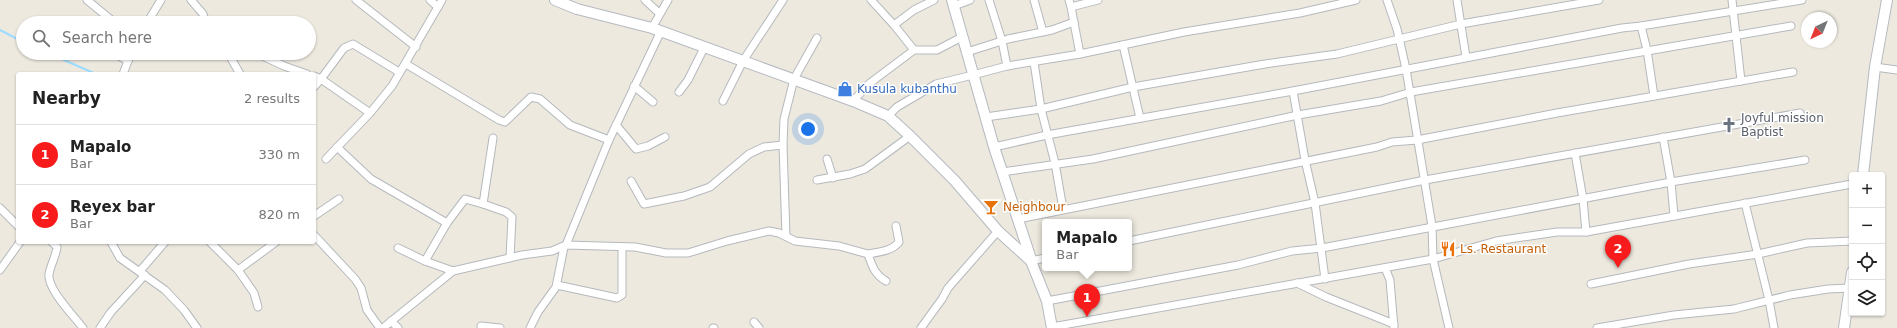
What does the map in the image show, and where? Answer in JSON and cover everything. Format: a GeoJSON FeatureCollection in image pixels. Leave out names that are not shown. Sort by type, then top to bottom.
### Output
{"type":"FeatureCollection","features":[{"type":"Feature","properties":{"kind":"street"},"geometry":{"type":"LineString","coordinates":[[87,0],[106,16]]}},
{"type":"Feature","properties":{"kind":"street"},"geometry":{"type":"LineString","coordinates":[[191,0],[204,16]]}},
{"type":"Feature","properties":{"kind":"street"},"geometry":{"type":"LineString","coordinates":[[356,0],[416,46]]}},
{"type":"Feature","properties":{"kind":"street"},"geometry":{"type":"LineString","coordinates":[[326,159],[370,113],[392,86],[440,3],[430,0]]}},
{"type":"Feature","properties":{"kind":"street"},"geometry":{"type":"LineString","coordinates":[[555,0],[577,9],[656,30],[853,101],[888,116],[955,180],[998,231],[1032,261]]}},
{"type":"Feature","properties":{"kind":"street"},"geometry":{"type":"LineString","coordinates":[[645,0],[659,13]]}},
{"type":"Feature","properties":{"kind":"street"},"geometry":{"type":"LineString","coordinates":[[530,328],[538,312],[557,285],[565,246],[609,140],[634,86],[656,30],[659,13],[668,0]]}},
{"type":"Feature","properties":{"kind":"street"},"geometry":{"type":"LineString","coordinates":[[723,101],[743,61],[783,0]]}},
{"type":"Feature","properties":{"kind":"street"},"geometry":{"type":"LineString","coordinates":[[894,25],[914,10],[934,0]]}},
{"type":"Feature","properties":{"kind":"street"},"geometry":{"type":"LineString","coordinates":[[970,0],[953,3],[994,147],[1047,301],[1052,327],[1433,259],[1496,241],[1557,232],[1586,232],[1849,185]]}},
{"type":"Feature","properties":{"kind":"street"},"geometry":{"type":"LineString","coordinates":[[989,0],[1002,40],[1007,66]]}},
{"type":"Feature","properties":{"kind":"street"},"geometry":{"type":"LineString","coordinates":[[1034,0],[1043,32]]}},
{"type":"Feature","properties":{"kind":"street"},"geometry":{"type":"LineString","coordinates":[[1080,54],[1070,4],[1098,0]]}},
{"type":"Feature","properties":{"kind":"street"},"geometry":{"type":"LineString","coordinates":[[888,116],[897,107],[936,84],[1007,66],[1080,54],[1184,32],[1300,13],[1356,0]]}},
{"type":"Feature","properties":{"kind":"street"},"geometry":{"type":"LineString","coordinates":[[1387,0],[1399,39],[1411,92],[1417,140],[1432,226],[1433,259],[1449,328]]}},
{"type":"Feature","properties":{"kind":"street"},"geometry":{"type":"LineString","coordinates":[[1457,0],[1466,57]]}},
{"type":"Feature","properties":{"kind":"street"},"geometry":{"type":"LineString","coordinates":[[986,117],[1041,109],[1133,87],[1265,64],[1337,54],[1461,24],[1599,0]]}},
{"type":"Feature","properties":{"kind":"street"},"geometry":{"type":"LineString","coordinates":[[1732,0],[1741,81]]}},
{"type":"Feature","properties":{"kind":"street"},"geometry":{"type":"LineString","coordinates":[[994,147],[1047,135],[1293,91],[1622,28],[1802,0]]}},
{"type":"Feature","properties":{"kind":"street"},"geometry":{"type":"LineString","coordinates":[[1863,172],[1876,67],[1887,0]]}},
{"type":"Feature","properties":{"kind":"street"},"geometry":{"type":"LineString","coordinates":[[150,16],[158,1]]}},
{"type":"Feature","properties":{"kind":"street"},"geometry":{"type":"LineString","coordinates":[[874,1],[914,50]]}},
{"type":"Feature","properties":{"kind":"street"},"geometry":{"type":"LineString","coordinates":[[966,52],[1002,40],[1043,32],[1074,22]]}},
{"type":"Feature","properties":{"kind":"street"},"geometry":{"type":"LineString","coordinates":[[1641,26],[1647,50],[1654,96]]}},
{"type":"Feature","properties":{"kind":"street"},"geometry":{"type":"LineString","coordinates":[[1002,172],[1055,163],[1093,159],[1298,115],[1381,101],[1411,92],[1791,26]]}},
{"type":"Feature","properties":{"kind":"street"},"geometry":{"type":"LineString","coordinates":[[853,101],[870,84],[914,50],[937,50],[962,37]]}},
{"type":"Feature","properties":{"kind":"street"},"geometry":{"type":"LineString","coordinates":[[786,236],[783,146],[784,124],[794,80],[817,38]]}},
{"type":"Feature","properties":{"kind":"street"},"geometry":{"type":"LineString","coordinates":[[370,113],[318,78],[344,48],[353,44],[399,72]]}},
{"type":"Feature","properties":{"kind":"street"},"geometry":{"type":"LineString","coordinates":[[1123,45],[1140,118]]}},
{"type":"Feature","properties":{"kind":"street"},"geometry":{"type":"LineString","coordinates":[[679,92],[688,80],[704,48]]}},
{"type":"Feature","properties":{"kind":"street"},"geometry":{"type":"LineString","coordinates":[[232,60],[239,72]]}},
{"type":"Feature","properties":{"kind":"street"},"geometry":{"type":"LineString","coordinates":[[271,60],[301,72]]}},
{"type":"Feature","properties":{"kind":"street"},"geometry":{"type":"LineString","coordinates":[[125,72],[128,61]]}},
{"type":"Feature","properties":{"kind":"street"},"geometry":{"type":"LineString","coordinates":[[1034,62],[1041,109],[1055,163],[1063,209]]}},
{"type":"Feature","properties":{"kind":"street"},"geometry":{"type":"LineString","coordinates":[[406,64],[499,120],[505,122],[531,97],[540,99],[570,125],[609,140]]}},
{"type":"Feature","properties":{"kind":"street"},"geometry":{"type":"LineString","coordinates":[[1876,67],[1897,70]]}},
{"type":"Feature","properties":{"kind":"street"},"geometry":{"type":"LineString","coordinates":[[1018,219],[1305,160],[1377,147],[1392,142],[1417,140],[1654,96],[1794,72]]}},
{"type":"Feature","properties":{"kind":"street"},"geometry":{"type":"LineString","coordinates":[[634,86],[652,102]]}},
{"type":"Feature","properties":{"kind":"street"},"geometry":{"type":"LineString","coordinates":[[1293,91],[1305,160],[1315,203],[1325,279]]}},
{"type":"Feature","properties":{"kind":"street"},"geometry":{"type":"LineString","coordinates":[[1132,240],[1425,180],[1800,113]]}},
{"type":"Feature","properties":{"kind":"street"},"geometry":{"type":"LineString","coordinates":[[616,125],[636,149],[648,146],[665,137]]}},
{"type":"Feature","properties":{"kind":"street"},"geometry":{"type":"LineString","coordinates":[[817,180],[833,178],[865,169],[910,136]]}},
{"type":"Feature","properties":{"kind":"street"},"geometry":{"type":"LineString","coordinates":[[1663,137],[1671,182],[1674,216]]}},
{"type":"Feature","properties":{"kind":"street"},"geometry":{"type":"LineString","coordinates":[[484,204],[493,138]]}},
{"type":"Feature","properties":{"kind":"street"},"geometry":{"type":"LineString","coordinates":[[631,181],[644,204],[672,200],[710,187],[749,154],[759,149],[764,147],[783,146]]}},
{"type":"Feature","properties":{"kind":"street"},"geometry":{"type":"LineString","coordinates":[[337,147],[371,179],[447,223]]}},
{"type":"Feature","properties":{"kind":"street"},"geometry":{"type":"LineString","coordinates":[[1575,153],[1583,199],[1586,232]]}},
{"type":"Feature","properties":{"kind":"street"},"geometry":{"type":"LineString","coordinates":[[827,159],[833,178]]}},
{"type":"Feature","properties":{"kind":"street"},"geometry":{"type":"LineString","coordinates":[[1047,301],[1238,265],[1292,251],[1322,248],[1671,182],[1805,160]]}},
{"type":"Feature","properties":{"kind":"street"},"geometry":{"type":"LineString","coordinates":[[316,215],[339,199]]}},
{"type":"Feature","properties":{"kind":"street"},"geometry":{"type":"LineString","coordinates":[[425,261],[447,223],[465,199],[484,204],[506,212],[512,216],[510,258]]}},
{"type":"Feature","properties":{"kind":"street"},"geometry":{"type":"LineString","coordinates":[[1745,204],[1769,300],[1774,328]]}},
{"type":"Feature","properties":{"kind":"street"},"geometry":{"type":"LineString","coordinates":[[0,208],[16,224]]}},
{"type":"Feature","properties":{"kind":"street"},"geometry":{"type":"LineString","coordinates":[[316,237],[356,279],[361,288],[367,310],[382,328],[453,271],[510,258],[552,251],[565,246],[635,247],[666,253],[688,253],[769,231],[806,244],[839,246],[868,254],[896,246],[899,242],[896,226]]}},
{"type":"Feature","properties":{"kind":"street"},"geometry":{"type":"LineString","coordinates":[[921,328],[948,288],[998,231]]}},
{"type":"Feature","properties":{"kind":"street"},"geometry":{"type":"LineString","coordinates":[[1591,284],[1689,264],[1758,254],[1807,243],[1849,241]]}},
{"type":"Feature","properties":{"kind":"street"},"geometry":{"type":"LineString","coordinates":[[0,270],[19,244]]}},
{"type":"Feature","properties":{"kind":"street"},"geometry":{"type":"LineString","coordinates":[[54,244],[57,247],[49,274],[50,281],[54,290],[84,328]]}},
{"type":"Feature","properties":{"kind":"street"},"geometry":{"type":"LineString","coordinates":[[112,244],[120,258],[143,273],[176,302],[197,328]]}},
{"type":"Feature","properties":{"kind":"street"},"geometry":{"type":"LineString","coordinates":[[100,328],[164,244]]}},
{"type":"Feature","properties":{"kind":"street"},"geometry":{"type":"LineString","coordinates":[[212,244],[238,270],[254,293],[258,307]]}},
{"type":"Feature","properties":{"kind":"street"},"geometry":{"type":"LineString","coordinates":[[238,270],[273,244]]}},
{"type":"Feature","properties":{"kind":"street"},"geometry":{"type":"LineString","coordinates":[[557,285],[617,298],[621,297],[622,247]]}},
{"type":"Feature","properties":{"kind":"street"},"geometry":{"type":"LineString","coordinates":[[398,248],[425,261],[453,271]]}},
{"type":"Feature","properties":{"kind":"street"},"geometry":{"type":"LineString","coordinates":[[868,254],[872,266],[878,276],[886,281]]}},
{"type":"Feature","properties":{"kind":"street"},"geometry":{"type":"LineString","coordinates":[[1032,261],[1042,259]]}},
{"type":"Feature","properties":{"kind":"street"},"geometry":{"type":"LineString","coordinates":[[1297,283],[1394,326],[1390,280],[1385,268]]}},
{"type":"Feature","properties":{"kind":"street"},"geometry":{"type":"LineString","coordinates":[[1597,328],[1674,315],[1734,309],[1769,300],[1816,291],[1849,288]]}},
{"type":"Feature","properties":{"kind":"street"},"geometry":{"type":"LineString","coordinates":[[1844,328],[1849,295]]}},
{"type":"Feature","properties":{"kind":"street"},"geometry":{"type":"LineString","coordinates":[[928,328],[930,316]]}},
{"type":"Feature","properties":{"kind":"street"},"geometry":{"type":"LineString","coordinates":[[391,321],[398,328]]}},
{"type":"Feature","properties":{"kind":"street"},"geometry":{"type":"LineString","coordinates":[[481,326],[500,328]]}},
{"type":"Feature","properties":{"kind":"waterway"},"geometry":{"type":"LineString","coordinates":[[0,30],[16,38]]}},
{"type":"Feature","properties":{"kind":"waterway"},"geometry":{"type":"LineString","coordinates":[[64,60],[91,72]]}},
{"type":"Feature","properties":{"kind":"place","name":"Kusula kubanthu"},"geometry":{"type":"Point","coordinates":[845,89]}},
{"type":"Feature","properties":{"kind":"place","name":"Joyful mission Baptist"},"geometry":{"type":"Point","coordinates":[1729,125]}},
{"type":"Feature","properties":{"kind":"place","name":"Neighbour"},"geometry":{"type":"Point","coordinates":[991,207]}},
{"type":"Feature","properties":{"kind":"place","name":"Ls. Restaurant"},"geometry":{"type":"Point","coordinates":[1448,249]}},
{"type":"Feature","properties":{"kind":"place","name":"Reyex bar"},"geometry":{"type":"Point","coordinates":[1618,268]}},
{"type":"Feature","properties":{"kind":"place","name":"Mapalo"},"geometry":{"type":"Point","coordinates":[1087,317]}}]}
